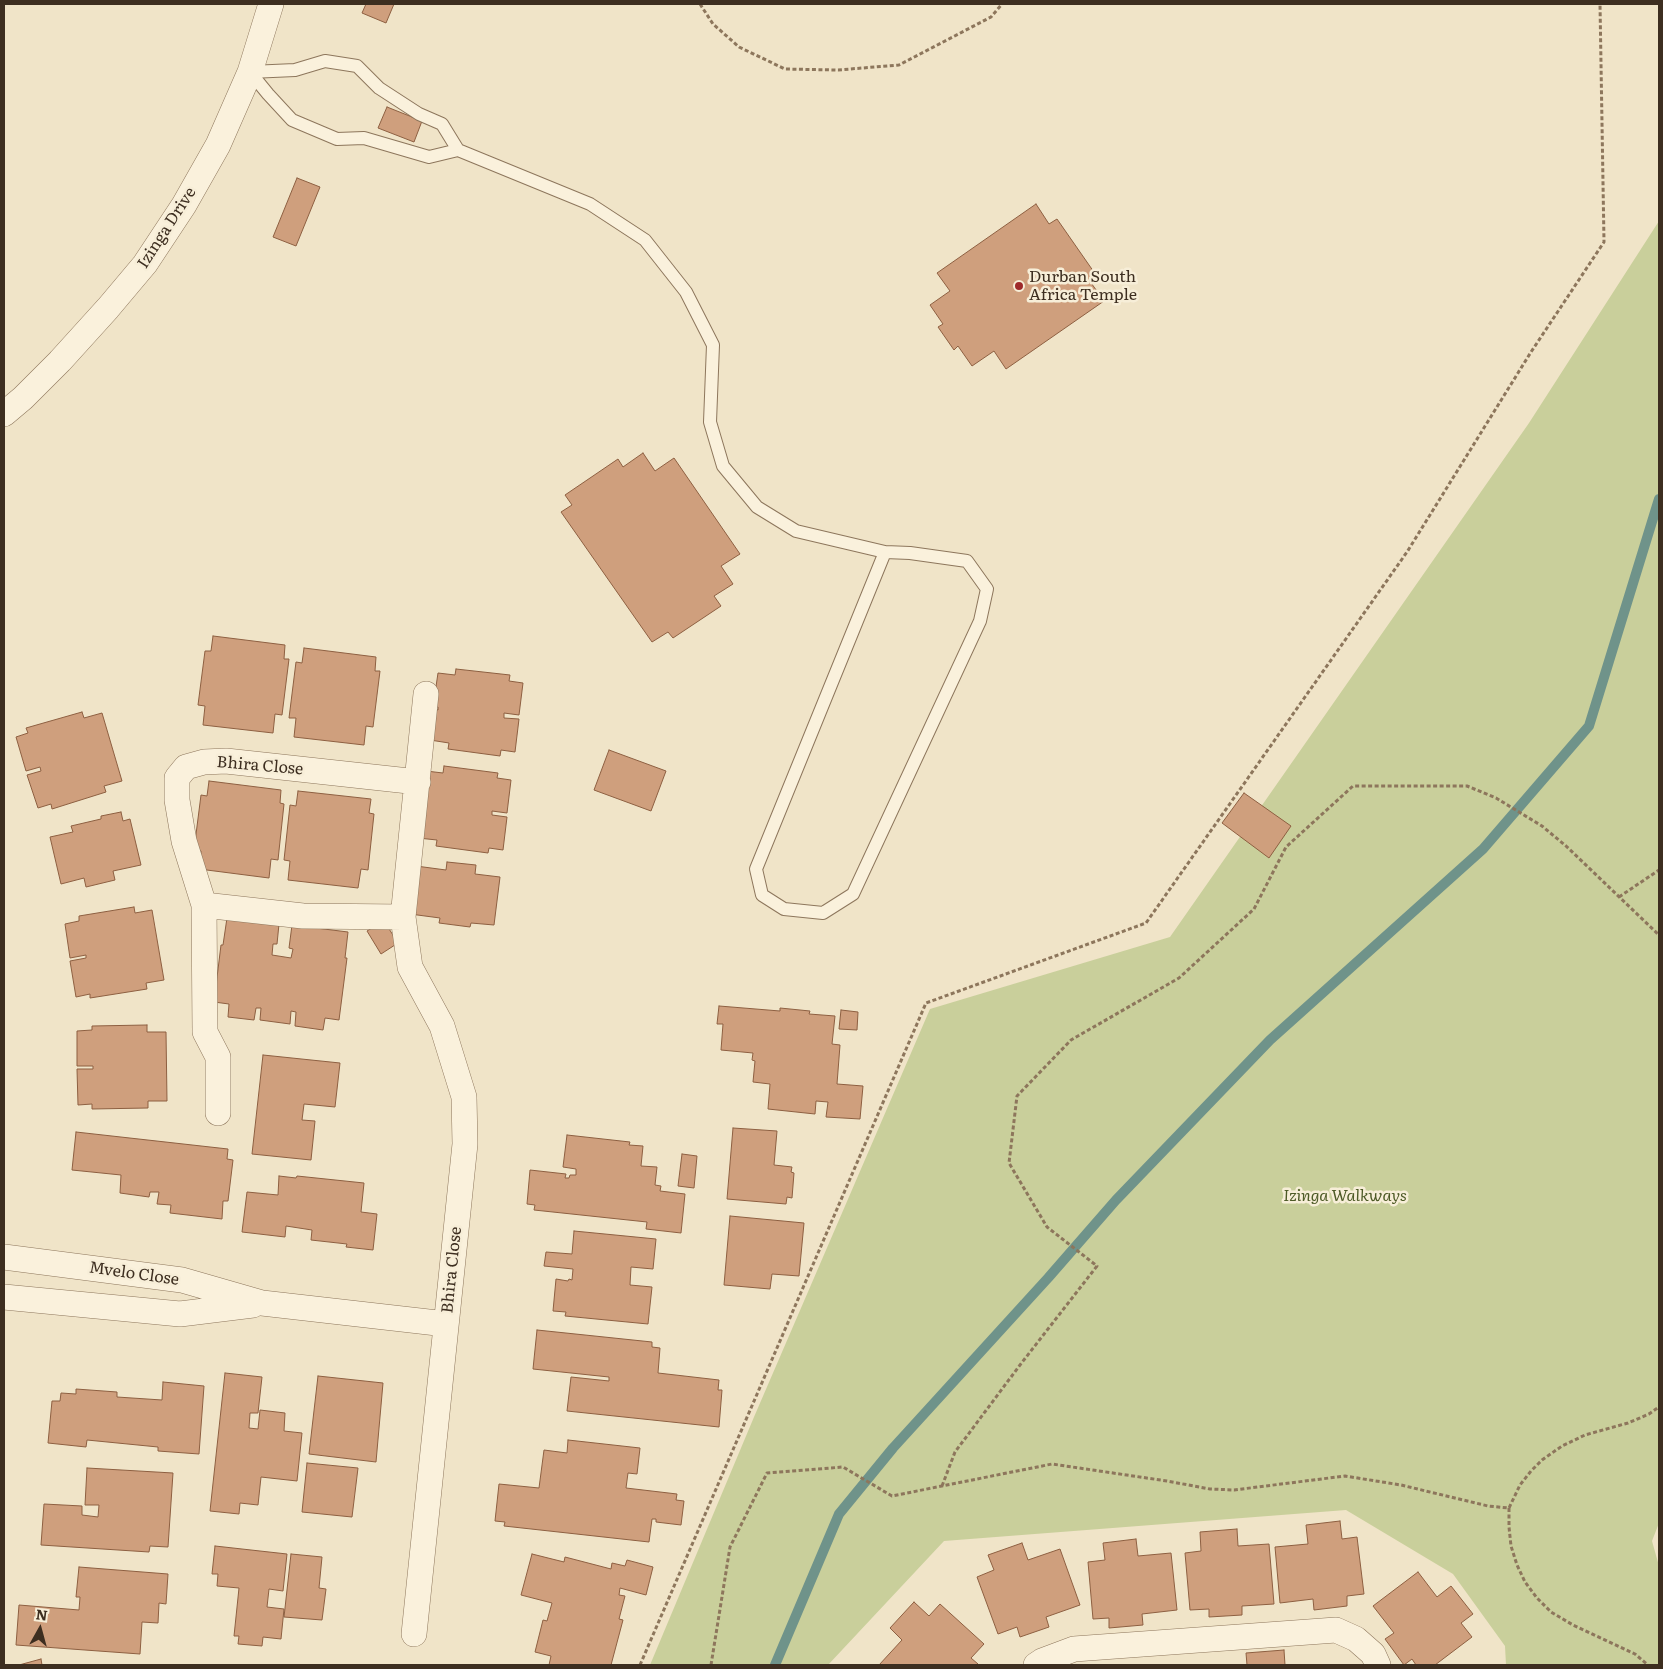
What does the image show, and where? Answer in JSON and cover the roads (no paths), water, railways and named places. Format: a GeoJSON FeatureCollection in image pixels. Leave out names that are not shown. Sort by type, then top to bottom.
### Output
{"type":"FeatureCollection","features":[{"type":"Feature","properties":{"kind":"street","name":"Izinga Drive"},"geometry":{"type":"LineString","coordinates":[[4,414],[60,361],[145,264],[184,204],[218,144],[250,72],[271,4]]}},
{"type":"Feature","properties":{"kind":"street","name":"Bhira Close"},"geometry":{"type":"LineString","coordinates":[[414,1634],[466,1144],[464,1097],[442,1026],[410,967],[403,917],[426,694]]}},
{"type":"Feature","properties":{"kind":"street","name":"Bhira Close"},"geometry":{"type":"LineString","coordinates":[[218,1113],[218,1057],[205,1032],[204,905],[184,841],[177,800],[177,778],[186,767],[204,762],[226,761],[418,782]]}},
{"type":"Feature","properties":{"kind":"street"},"geometry":{"type":"LineString","coordinates":[[204,905],[303,916],[403,917]]}},
{"type":"Feature","properties":{"kind":"street","name":"Mvelo Close"},"geometry":{"type":"LineString","coordinates":[[4,1257],[182,1280],[262,1303],[446,1324]]}},
{"type":"Feature","properties":{"kind":"street","name":"Mvelo Close"},"geometry":{"type":"LineString","coordinates":[[4,1297],[180,1314],[262,1303]]}},
{"type":"Feature","properties":{"kind":"street"},"geometry":{"type":"LineString","coordinates":[[1036,1665],[1074,1649],[1336,1630],[1356,1639],[1373,1654],[1378,1665]]}},
{"type":"Feature","properties":{"kind":"lane"},"geometry":{"type":"LineString","coordinates":[[250,72],[295,70],[325,61],[357,66],[379,88],[419,114],[442,124],[458,150]]}},
{"type":"Feature","properties":{"kind":"lane"},"geometry":{"type":"LineString","coordinates":[[250,72],[292,120],[337,139],[364,138],[428,157],[458,150],[590,204],[645,240],[686,292],[713,345],[710,422],[723,466],[757,507],[796,531],[885,552],[910,553],[967,561],[988,589],[980,621],[853,894],[822,913],[784,909],[762,895],[756,869],[885,552]]}},
{"type":"Feature","properties":{"kind":"waterway"},"geometry":{"type":"LineString","coordinates":[[775,1665],[839,1514],[893,1448],[1048,1278],[1116,1200],[1270,1040],[1483,849],[1589,726],[1659,499]]}},
{"type":"Feature","properties":{"kind":"place","name":"Durban South Africa Temple"},"geometry":{"type":"Point","coordinates":[1019,286]}},
{"type":"Feature","properties":{"kind":"park label","name":"Izinga Walkways"},"geometry":{"type":"Point","coordinates":[1345,1196]}}]}
